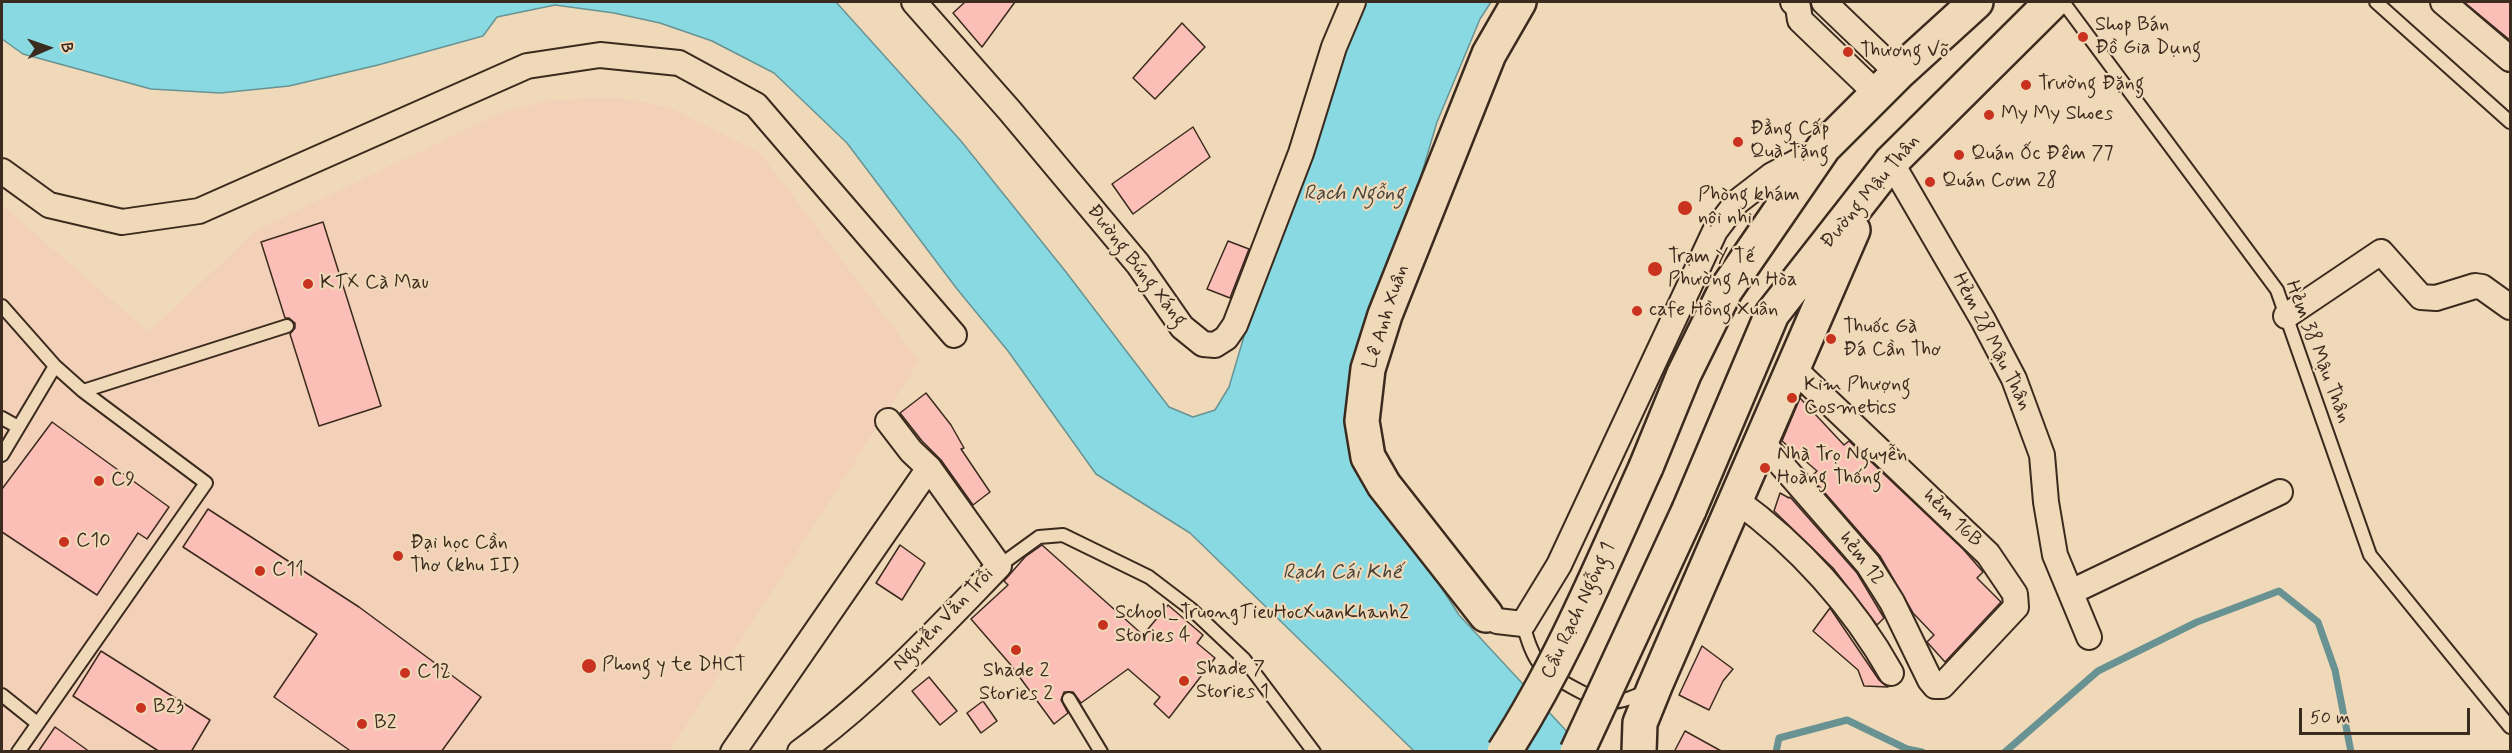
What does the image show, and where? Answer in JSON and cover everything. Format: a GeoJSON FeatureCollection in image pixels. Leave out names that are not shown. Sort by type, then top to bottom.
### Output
{"type":"FeatureCollection","features":[{"type":"Feature","properties":{"kind":"main road","name":"Lê Anh Xuân"},"geometry":{"type":"LineString","coordinates":[[1486,615],[1384,485],[1368,457],[1362,421],[1368,369],[1384,315],[1489,54],[1519,2]]}},
{"type":"Feature","properties":{"kind":"main road"},"geometry":{"type":"LineString","coordinates":[[1824,147],[1887,83],[1976,2]]}},
{"type":"Feature","properties":{"kind":"main road","name":"Đường Mậu Thân"},"geometry":{"type":"LineString","coordinates":[[1577,752],[1689,510],[1772,314],[1891,162],[2052,2]]}},
{"type":"Feature","properties":{"kind":"main road","name":"Cầu Rạch Ngỗng 1"},"geometry":{"type":"LineString","coordinates":[[1504,752],[1533,708],[1561,654],[1646,467],[1684,375],[1725,291],[1824,147]]}},
{"type":"Feature","properties":{"kind":"main road"},"geometry":{"type":"LineString","coordinates":[[1639,752],[1640,723],[1655,686],[1872,188]]}},
{"type":"Feature","properties":{"kind":"street","name":"Đường Búng Xáng"},"geometry":{"type":"LineString","coordinates":[[914,2],[1010,111],[1138,264],[1182,327],[1203,344],[1215,345],[1226,338],[1235,325],[1301,153],[1334,47],[1353,2]]}},
{"type":"Feature","properties":{"kind":"street"},"geometry":{"type":"LineString","coordinates":[[1793,2],[1797,7],[1800,20],[1887,83]]}},
{"type":"Feature","properties":{"kind":"street"},"geometry":{"type":"LineString","coordinates":[[1824,2],[1887,83]]}},
{"type":"Feature","properties":{"kind":"street"},"geometry":{"type":"LineString","coordinates":[[2443,2],[2511,59]]}},
{"type":"Feature","properties":{"kind":"street"},"geometry":{"type":"LineString","coordinates":[[2,171],[49,205],[122,222],[200,212],[527,66],[600,55],[679,63],[756,105],[954,335]]}},
{"type":"Feature","properties":{"kind":"street"},"geometry":{"type":"LineString","coordinates":[[1486,615],[1497,621],[1523,624],[1559,565],[1715,231],[1737,202],[1772,175],[1824,147]]}},
{"type":"Feature","properties":{"kind":"street","name":"Hẻm 28 Mậu Thân"},"geometry":{"type":"LineString","coordinates":[[1891,162],[1983,320],[2014,379],[2042,455],[2046,502],[2055,555],[2089,637]]}},
{"type":"Feature","properties":{"kind":"street"},"geometry":{"type":"LineString","coordinates":[[2286,316],[2382,252],[2421,297],[2436,298],[2475,286],[2482,287],[2511,307]]}},
{"type":"Feature","properties":{"kind":"street","name":"hẻm 16B"},"geometry":{"type":"LineString","coordinates":[[1793,368],[1988,554],[2015,594],[2016,607],[1942,686]]}},
{"type":"Feature","properties":{"kind":"street","name":"Nguyễn Văn Trỗi"},"geometry":{"type":"LineString","coordinates":[[800,752],[872,693],[917,651],[999,566],[930,468],[911,451],[888,421]]}},
{"type":"Feature","properties":{"kind":"street","name":"hẻm 12"},"geometry":{"type":"LineString","coordinates":[[1761,441],[1868,564],[1892,602],[1930,680],[1935,686],[1942,686]]}},
{"type":"Feature","properties":{"kind":"street"},"geometry":{"type":"LineString","coordinates":[[733,752],[930,468]]}},
{"type":"Feature","properties":{"kind":"street"},"geometry":{"type":"LineString","coordinates":[[2071,592],[2280,492]]}},
{"type":"Feature","properties":{"kind":"street"},"geometry":{"type":"LineString","coordinates":[[1736,500],[1778,533],[1857,617],[1891,673]]}},
{"type":"Feature","properties":{"kind":"lane","name":"Hẻm 38 Mậu Thân"},"geometry":{"type":"LineString","coordinates":[[2063,2],[2277,290],[2370,555],[2511,727]]}},
{"type":"Feature","properties":{"kind":"lane"},"geometry":{"type":"LineString","coordinates":[[2376,2],[2511,122]]}},
{"type":"Feature","properties":{"kind":"lane"},"geometry":{"type":"LineString","coordinates":[[2,306],[55,366],[83,391],[206,483],[18,752]]}},
{"type":"Feature","properties":{"kind":"lane"},"geometry":{"type":"LineString","coordinates":[[83,391],[287,326]]}},
{"type":"Feature","properties":{"kind":"lane"},"geometry":{"type":"LineString","coordinates":[[2,455],[55,366]]}},
{"type":"Feature","properties":{"kind":"lane"},"geometry":{"type":"LineString","coordinates":[[2,418],[18,428]]}},
{"type":"Feature","properties":{"kind":"lane"},"geometry":{"type":"LineString","coordinates":[[999,566],[1039,537],[1063,535],[1149,577],[1191,609],[1244,659],[1314,752]]}},
{"type":"Feature","properties":{"kind":"lane"},"geometry":{"type":"LineString","coordinates":[[1523,624],[1529,643],[1541,666],[1574,688],[1608,702],[1639,696],[1655,686]]}},
{"type":"Feature","properties":{"kind":"lane"},"geometry":{"type":"LineString","coordinates":[[2,695],[37,723]]}},
{"type":"Feature","properties":{"kind":"lane"},"geometry":{"type":"LineString","coordinates":[[1069,699],[1101,752]]}},
{"type":"Feature","properties":{"kind":"shaded area","name":"Đại học Cần Thơ (khu II)"},"geometry":{"type":"Polygon","coordinates":[[[616,97],[669,107],[760,153],[919,361],[670,751],[2,751],[2,205],[149,332],[255,231],[500,113],[552,100],[616,97]]]}},
{"type":"Feature","properties":{"kind":"water"},"geometry":{"type":"Polygon","coordinates":[[[2,2],[836,2],[961,141],[1066,272],[1169,407],[1193,417],[1215,410],[1229,387],[1253,306],[1362,2],[1491,2],[1480,19],[1437,122],[1409,216],[1364,467],[1459,615],[1585,751],[1414,751],[1190,533],[1096,474],[1008,351],[957,289],[847,143],[774,73],[712,41],[660,23],[614,13],[555,5],[497,17],[483,36],[378,65],[289,86],[220,93],[151,89],[23,54],[2,39],[2,2]]]}},
{"type":"Feature","properties":{"kind":"building"},"geometry":{"type":"Polygon","coordinates":[[[965,2],[1015,2],[982,47],[953,13],[965,2]]]}},
{"type":"Feature","properties":{"kind":"building"},"geometry":{"type":"Polygon","coordinates":[[[2464,2],[2511,2],[2511,41],[2464,2]]]}},
{"type":"Feature","properties":{"kind":"building"},"geometry":{"type":"Polygon","coordinates":[[[1182,23],[1205,47],[1155,99],[1133,78],[1182,23]]]}},
{"type":"Feature","properties":{"kind":"building"},"geometry":{"type":"Polygon","coordinates":[[[1193,127],[1210,157],[1133,214],[1112,184],[1193,127]]]}},
{"type":"Feature","properties":{"kind":"building","name":"KTX Cà Mau"},"geometry":{"type":"Polygon","coordinates":[[[323,222],[381,406],[319,426],[290,334],[295,328],[295,323],[285,318],[261,242],[323,222]]]}},
{"type":"Feature","properties":{"kind":"building"},"geometry":{"type":"Polygon","coordinates":[[[1228,241],[1249,249],[1230,298],[1207,289],[1228,241]]]}},
{"type":"Feature","properties":{"kind":"building"},"geometry":{"type":"Polygon","coordinates":[[[926,393],[951,425],[964,448],[961,449],[990,492],[973,505],[941,460],[922,441],[900,413],[926,393]]]}},
{"type":"Feature","properties":{"kind":"building"},"geometry":{"type":"Polygon","coordinates":[[[1800,398],[1844,445],[1849,441],[1963,549],[1983,572],[1977,578],[2001,602],[1945,662],[1927,642],[1934,635],[1913,613],[1880,556],[1811,477],[1817,471],[1782,441],[1800,398]]]}},
{"type":"Feature","properties":{"kind":"building"},"geometry":{"type":"Polygon","coordinates":[[[52,422],[169,507],[147,539],[138,533],[97,595],[2,532],[2,489],[52,422]]]}},
{"type":"Feature","properties":{"kind":"building"},"geometry":{"type":"Polygon","coordinates":[[[1780,493],[1790,497],[1857,573],[1884,618],[1877,625],[1833,568],[1774,511],[1780,493]]]}},
{"type":"Feature","properties":{"kind":"building"},"geometry":{"type":"Polygon","coordinates":[[[208,509],[359,607],[481,697],[441,752],[352,752],[274,697],[317,634],[183,547],[208,509]]]}},
{"type":"Feature","properties":{"kind":"building"},"geometry":{"type":"Polygon","coordinates":[[[900,545],[925,563],[902,600],[876,583],[900,545]]]}},
{"type":"Feature","properties":{"kind":"building"},"geometry":{"type":"Polygon","coordinates":[[[1042,545],[1143,635],[1168,605],[1203,635],[1197,643],[1215,658],[1169,718],[1154,704],[1160,697],[1128,669],[1081,703],[1073,692],[1064,692],[1061,700],[1068,713],[1054,724],[1010,664],[971,619],[1008,585],[1004,581],[1025,557],[1042,545]]]}},
{"type":"Feature","properties":{"kind":"building"},"geometry":{"type":"Polygon","coordinates":[[[1830,608],[1879,680],[1888,687],[1864,686],[1858,670],[1813,631],[1830,608]]]}},
{"type":"Feature","properties":{"kind":"building"},"geometry":{"type":"Polygon","coordinates":[[[1702,646],[1733,669],[1723,681],[1709,710],[1679,695],[1702,646]]]}},
{"type":"Feature","properties":{"kind":"building","name":"B23"},"geometry":{"type":"Polygon","coordinates":[[[101,651],[210,720],[191,752],[160,752],[73,696],[101,651]]]}},
{"type":"Feature","properties":{"kind":"building"},"geometry":{"type":"Polygon","coordinates":[[[929,677],[957,711],[940,725],[912,691],[929,677]]]}},
{"type":"Feature","properties":{"kind":"building"},"geometry":{"type":"Polygon","coordinates":[[[983,701],[997,721],[981,733],[967,713],[983,701]]]}},
{"type":"Feature","properties":{"kind":"building"},"geometry":{"type":"Polygon","coordinates":[[[55,727],[90,752],[38,752],[55,727]]]}},
{"type":"Feature","properties":{"kind":"building"},"geometry":{"type":"Polygon","coordinates":[[[1685,731],[1723,752],[1674,752],[1685,731]]]}},
{"type":"Feature","properties":{"kind":"waterway"},"geometry":{"type":"LineString","coordinates":[[2005,752],[2098,671],[2197,622],[2279,591],[2318,622],[2335,670],[2351,752]]}},
{"type":"Feature","properties":{"kind":"waterway"},"geometry":{"type":"LineString","coordinates":[[1776,752],[1779,738],[1847,720],[1907,749],[1922,752]]}},
{"type":"Feature","properties":{"kind":"place","name":"Shop Bán Đồ Gia Dụng"},"geometry":{"type":"Point","coordinates":[2083,37]}},
{"type":"Feature","properties":{"kind":"place","name":"Thương Võ"},"geometry":{"type":"Point","coordinates":[1848,52]}},
{"type":"Feature","properties":{"kind":"place","name":"Trường Đặng"},"geometry":{"type":"Point","coordinates":[2026,85]}},
{"type":"Feature","properties":{"kind":"place","name":"My My Shoes"},"geometry":{"type":"Point","coordinates":[1989,115]}},
{"type":"Feature","properties":{"kind":"place","name":"Đẳng Cấp Quà Tặng"},"geometry":{"type":"Point","coordinates":[1738,142]}},
{"type":"Feature","properties":{"kind":"place","name":"Quán Ốc Đêm 77"},"geometry":{"type":"Point","coordinates":[1959,155]}},
{"type":"Feature","properties":{"kind":"place","name":"Quán Cơm 28"},"geometry":{"type":"Point","coordinates":[1930,182]}},
{"type":"Feature","properties":{"kind":"place","name":"Phòng khám nội nhi"},"geometry":{"type":"Point","coordinates":[1685,208]}},
{"type":"Feature","properties":{"kind":"place","name":"Trạm Y Tế Phường An Hòa"},"geometry":{"type":"Point","coordinates":[1655,269]}},
{"type":"Feature","properties":{"kind":"place","name":"KTX Cà Mau"},"geometry":{"type":"Point","coordinates":[308,284]}},
{"type":"Feature","properties":{"kind":"place","name":"cafe Hồng Xuân"},"geometry":{"type":"Point","coordinates":[1637,311]}},
{"type":"Feature","properties":{"kind":"place","name":"Thuốc Gà Đá Cần Thơ"},"geometry":{"type":"Point","coordinates":[1831,339]}},
{"type":"Feature","properties":{"kind":"place","name":"Kim Phượng Cosmetics"},"geometry":{"type":"Point","coordinates":[1792,398]}},
{"type":"Feature","properties":{"kind":"place","name":"Nhà Trọ Nguyễn Hoàng Thống"},"geometry":{"type":"Point","coordinates":[1765,468]}},
{"type":"Feature","properties":{"kind":"place","name":"C9"},"geometry":{"type":"Point","coordinates":[99,481]}},
{"type":"Feature","properties":{"kind":"place","name":"C10"},"geometry":{"type":"Point","coordinates":[64,542]}},
{"type":"Feature","properties":{"kind":"place","name":"Đại học Cần Thơ (khu II)"},"geometry":{"type":"Point","coordinates":[398,556]}},
{"type":"Feature","properties":{"kind":"place","name":"C11"},"geometry":{"type":"Point","coordinates":[260,571]}},
{"type":"Feature","properties":{"kind":"place","name":"School_TruongTieuHocXuanKhanh2 Stories 4"},"geometry":{"type":"Point","coordinates":[1103,625]}},
{"type":"Feature","properties":{"kind":"place","name":"Shade 2 Stories 2"},"geometry":{"type":"Point","coordinates":[1016,650]}},
{"type":"Feature","properties":{"kind":"place","name":"Phong y te DHCT"},"geometry":{"type":"Point","coordinates":[589,666]}},
{"type":"Feature","properties":{"kind":"place","name":"C12"},"geometry":{"type":"Point","coordinates":[405,673]}},
{"type":"Feature","properties":{"kind":"place","name":"Shade 7 Stories 1"},"geometry":{"type":"Point","coordinates":[1184,681]}},
{"type":"Feature","properties":{"kind":"place","name":"B23"},"geometry":{"type":"Point","coordinates":[141,708]}},
{"type":"Feature","properties":{"kind":"place","name":"B2"},"geometry":{"type":"Point","coordinates":[362,724]}},
{"type":"Feature","properties":{"kind":"water label","name":"Rạch Ngỗng"},"geometry":{"type":"Point","coordinates":[1354,195]}},
{"type":"Feature","properties":{"kind":"water label","name":"Rạch Cái Khế"},"geometry":{"type":"Point","coordinates":[1342,574]}}]}
